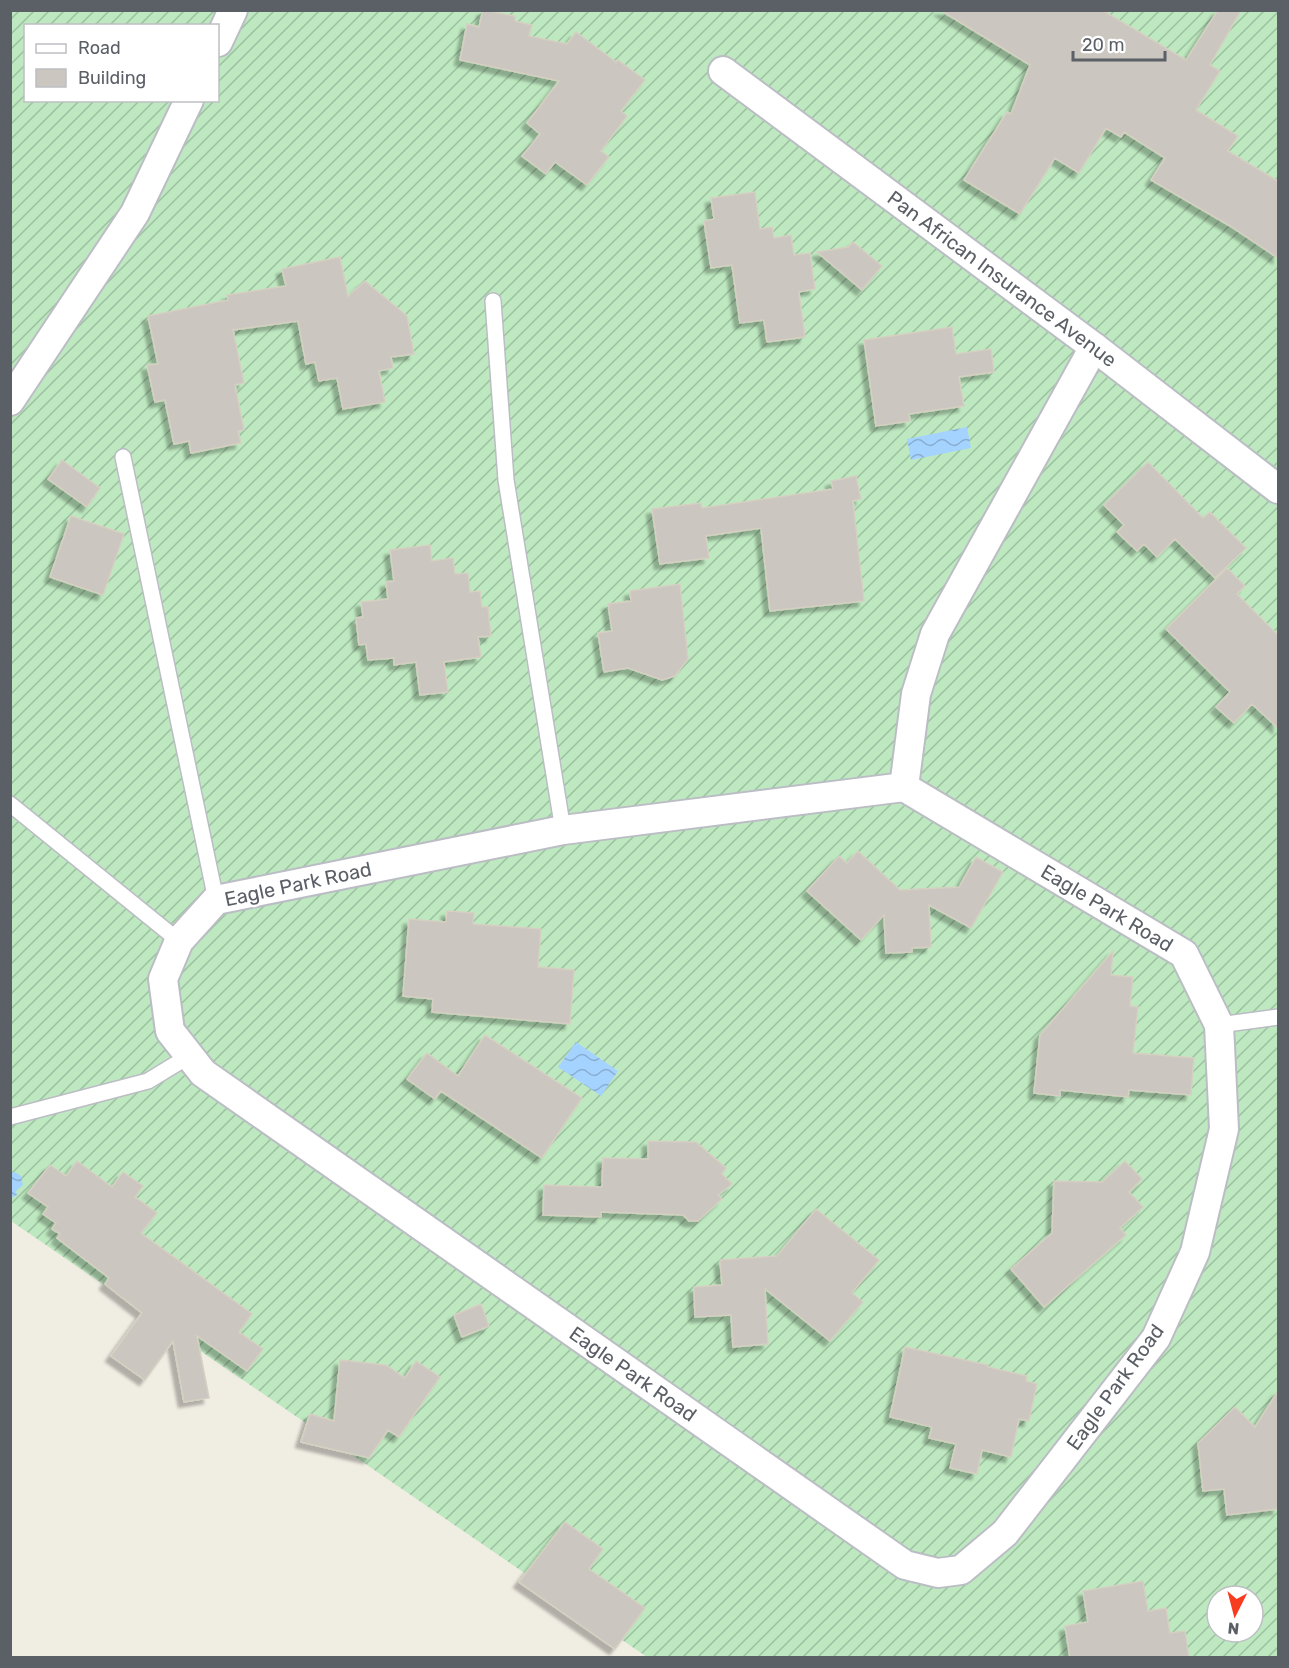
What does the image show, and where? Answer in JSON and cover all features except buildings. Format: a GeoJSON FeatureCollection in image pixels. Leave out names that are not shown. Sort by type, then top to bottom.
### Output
{"type":"FeatureCollection","features":[{"type":"Feature","properties":{"kind":"street"},"geometry":{"type":"LineString","coordinates":[[219,40],[233,10]]}},
{"type":"Feature","properties":{"kind":"street","name":"Pan African Insurance Avenue"},"geometry":{"type":"LineString","coordinates":[[723,71],[1094,347],[1278,489]]}},
{"type":"Feature","properties":{"kind":"street"},"geometry":{"type":"LineString","coordinates":[[10,401],[135,213],[188,102]]}},
{"type":"Feature","properties":{"kind":"street"},"geometry":{"type":"LineString","coordinates":[[904,787],[916,694],[935,634],[1094,347]]}},
{"type":"Feature","properties":{"kind":"street","name":"Eagle Park Road"},"geometry":{"type":"LineString","coordinates":[[904,787],[1184,954],[1219,1025],[1224,1129],[1195,1252],[1156,1338],[1005,1533],[961,1570],[938,1573],[905,1565],[203,1073],[170,1031],[163,979],[179,941],[216,900],[563,830],[904,787]]}},
{"type":"Feature","properties":{"kind":"lane"},"geometry":{"type":"LineString","coordinates":[[493,301],[506,480],[563,830]]}},
{"type":"Feature","properties":{"kind":"lane"},"geometry":{"type":"LineString","coordinates":[[123,457],[216,900]]}},
{"type":"Feature","properties":{"kind":"lane"},"geometry":{"type":"LineString","coordinates":[[10,804],[179,941]]}},
{"type":"Feature","properties":{"kind":"lane"},"geometry":{"type":"LineString","coordinates":[[1219,1025],[1278,1017]]}},
{"type":"Feature","properties":{"kind":"lane"},"geometry":{"type":"LineString","coordinates":[[10,1117],[148,1081],[189,1056]]}},
{"type":"Feature","properties":{"kind":"green space"},"geometry":{"type":"Polygon","coordinates":[[[11,11],[1278,11],[1278,1657],[647,1657],[11,1221],[11,11]]]}},
{"type":"Feature","properties":{"kind":"water"},"geometry":{"type":"Polygon","coordinates":[[[967,427],[971,448],[911,460],[907,439],[967,427]]]}},
{"type":"Feature","properties":{"kind":"water"},"geometry":{"type":"Polygon","coordinates":[[[576,1042],[618,1071],[601,1096],[558,1067],[576,1042]]]}},
{"type":"Feature","properties":{"kind":"water"},"geometry":{"type":"Polygon","coordinates":[[[15,1172],[21,1176],[23,1185],[16,1191],[17,1195],[11,1198],[11,1173],[15,1172]]]}}]}
